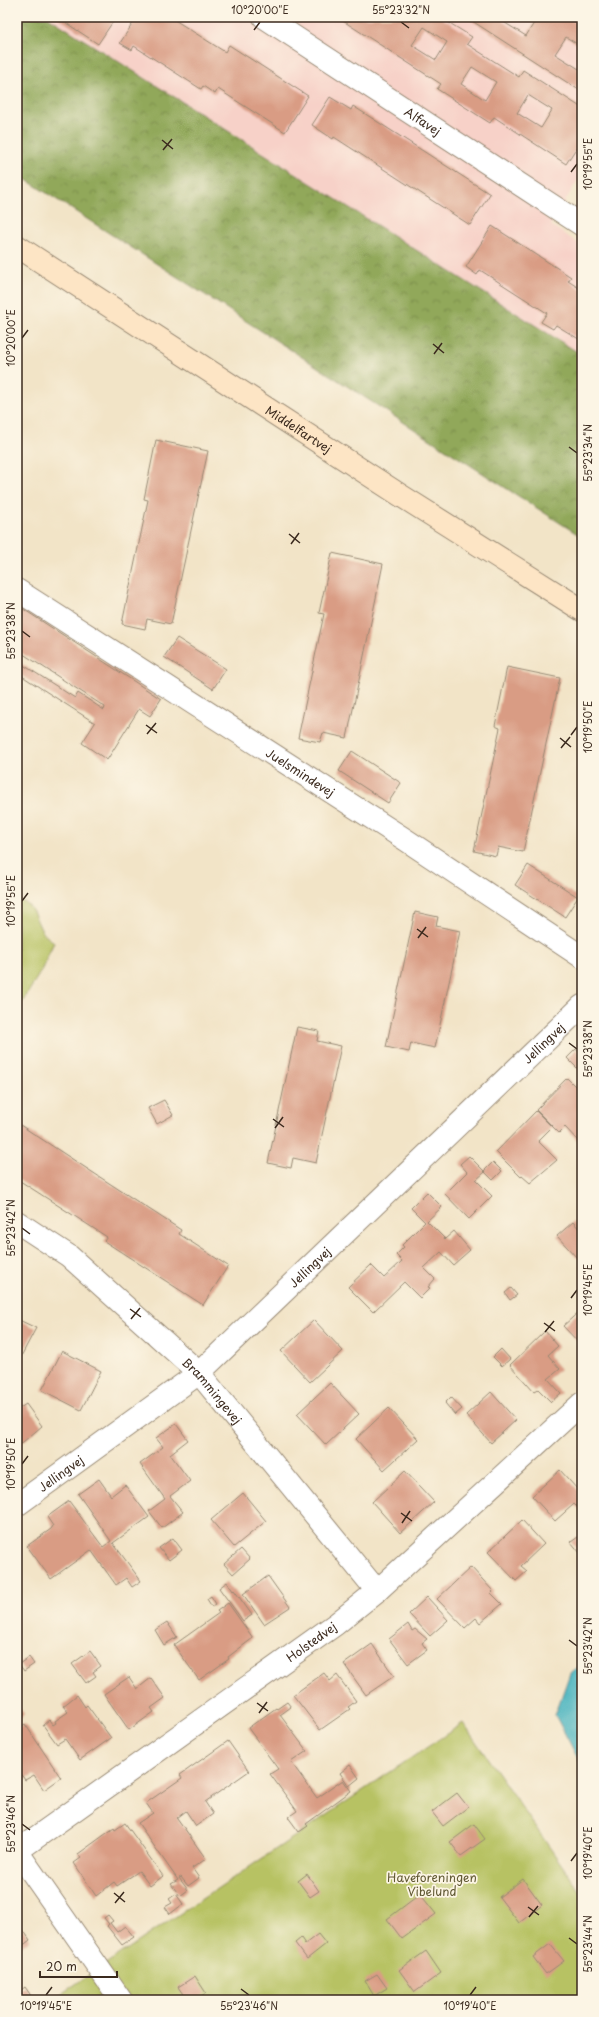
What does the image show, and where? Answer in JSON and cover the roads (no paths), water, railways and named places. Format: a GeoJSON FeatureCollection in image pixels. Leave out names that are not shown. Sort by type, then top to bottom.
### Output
{"type":"FeatureCollection","features":[{"type":"Feature","properties":{"kind":"main road","name":"Middelfartvej"},"geometry":{"type":"LineString","coordinates":[[17,246],[400,495],[582,610]]}},
{"type":"Feature","properties":{"kind":"street","name":"Alfavej"},"geometry":{"type":"LineString","coordinates":[[264,17],[582,225]]}},
{"type":"Feature","properties":{"kind":"street","name":"Juelsmindevej"},"geometry":{"type":"LineString","coordinates":[[17,590],[406,840],[582,958]]}},
{"type":"Feature","properties":{"kind":"street","name":"Jellingvej"},"geometry":{"type":"LineString","coordinates":[[17,1505],[199,1374],[582,1006]]}},
{"type":"Feature","properties":{"kind":"street","name":"Brammingevej"},"geometry":{"type":"LineString","coordinates":[[17,1222],[69,1256],[199,1374],[377,1591]]}},
{"type":"Feature","properties":{"kind":"street","name":"Holstedvej"},"geometry":{"type":"LineString","coordinates":[[17,1851],[336,1624],[377,1591],[582,1403]]}},
{"type":"Feature","properties":{"kind":"street"},"geometry":{"type":"LineString","coordinates":[[17,1851],[121,2000]]}},
{"type":"Feature","properties":{"kind":"water"},"geometry":{"type":"Polygon","coordinates":[[[582,1665],[582,1766],[555,1715],[570,1673],[582,1665]]]}},
{"type":"Feature","properties":{"kind":"park label","name":"Haveforeningen Vibelund"},"geometry":{"type":"Point","coordinates":[432,1884]}}]}
